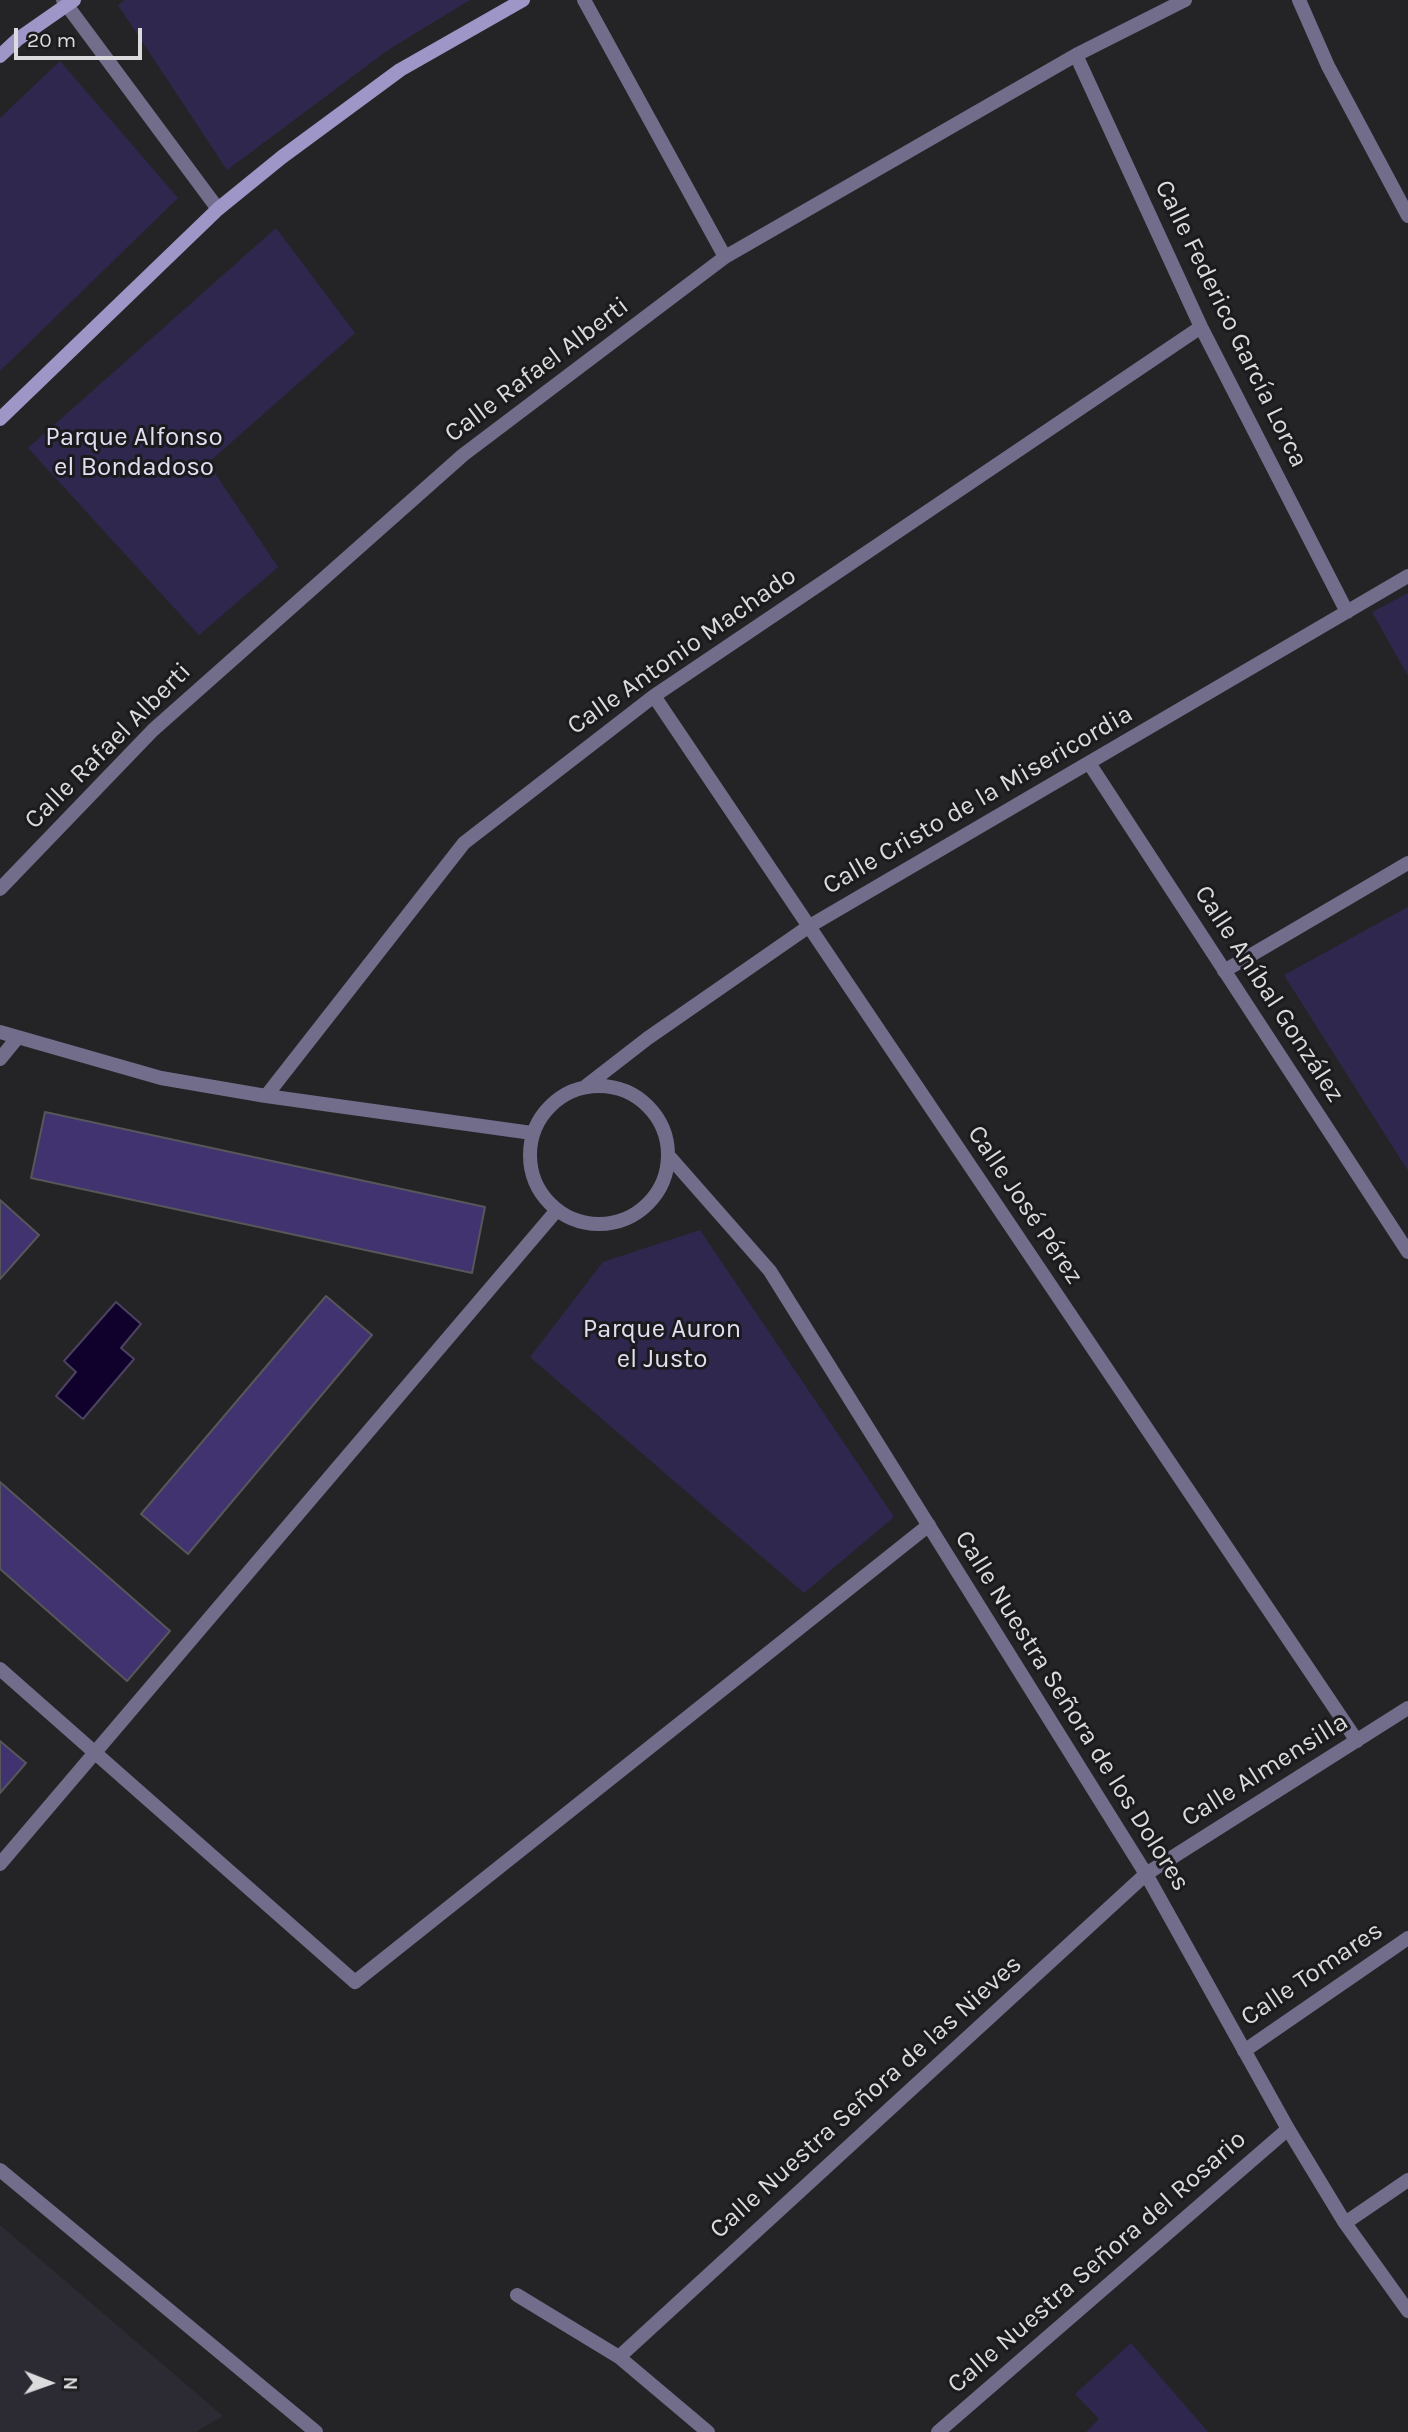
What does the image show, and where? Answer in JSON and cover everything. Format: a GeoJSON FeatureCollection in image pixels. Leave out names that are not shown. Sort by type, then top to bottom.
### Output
{"type":"FeatureCollection","features":[{"type":"Feature","properties":{"kind":"main road"},"geometry":{"type":"LineString","coordinates":[[0,419],[218,209],[400,70],[523,0]]}},
{"type":"Feature","properties":{"kind":"main road"},"geometry":{"type":"LineString","coordinates":[[0,56],[18,39],[68,2]]}},
{"type":"Feature","properties":{"kind":"street"},"geometry":{"type":"LineString","coordinates":[[584,0],[725,257]]}},
{"type":"Feature","properties":{"kind":"street","name":"Calle Rafael Alberti"},"geometry":{"type":"LineString","coordinates":[[0,889],[153,730],[463,455],[725,257],[1076,55],[1185,0]]}},
{"type":"Feature","properties":{"kind":"street"},"geometry":{"type":"LineString","coordinates":[[1299,0],[1328,66],[1408,216]]}},
{"type":"Feature","properties":{"kind":"street"},"geometry":{"type":"LineString","coordinates":[[68,2],[218,209]]}},
{"type":"Feature","properties":{"kind":"street","name":"Calle Federico García Lorca"},"geometry":{"type":"LineString","coordinates":[[1076,55],[1201,327],[1347,612]]}},
{"type":"Feature","properties":{"kind":"street","name":"Calle Antonio Machado"},"geometry":{"type":"LineString","coordinates":[[265,1096],[464,843],[654,696],[1201,327]]}},
{"type":"Feature","properties":{"kind":"street","name":"Calle Cristo de la Misericordia"},"geometry":{"type":"LineString","coordinates":[[586,1086],[648,1038],[808,927],[1408,576]]}},
{"type":"Feature","properties":{"kind":"street","name":"Calle José Pérez"},"geometry":{"type":"LineString","coordinates":[[654,696],[1357,1741]]}},
{"type":"Feature","properties":{"kind":"street","name":"Calle Aníbal González"},"geometry":{"type":"LineString","coordinates":[[1089,763],[1408,1252]]}},
{"type":"Feature","properties":{"kind":"street"},"geometry":{"type":"LineString","coordinates":[[1224,971],[1408,863]]}},
{"type":"Feature","properties":{"kind":"street"},"geometry":{"type":"LineString","coordinates":[[0,1032],[161,1078],[265,1096],[532,1133]]}},
{"type":"Feature","properties":{"kind":"street"},"geometry":{"type":"LineString","coordinates":[[0,1059],[18,1037]]}},
{"type":"Feature","properties":{"kind":"street"},"geometry":{"type":"LineString","coordinates":[[601,1085],[624,1089],[643,1101],[658,1118],[667,1139],[668,1155],[663,1184],[649,1203],[631,1217],[608,1224],[585,1223],[558,1210],[545,1199],[533,1180],[529,1156],[532,1133],[542,1113],[559,1097],[586,1086],[601,1085]]}},
{"type":"Feature","properties":{"kind":"street","name":"Calle Nuestra Señora de los Dolores"},"geometry":{"type":"LineString","coordinates":[[668,1155],[770,1271],[1146,1874],[1288,2129],[1345,2223],[1408,2311]]}},
{"type":"Feature","properties":{"kind":"street"},"geometry":{"type":"LineString","coordinates":[[0,1864],[558,1210]]}},
{"type":"Feature","properties":{"kind":"street"},"geometry":{"type":"LineString","coordinates":[[0,1669],[355,1982],[929,1525]]}},
{"type":"Feature","properties":{"kind":"street","name":"Calle Almensilla"},"geometry":{"type":"LineString","coordinates":[[1146,1874],[1408,1707]]}},
{"type":"Feature","properties":{"kind":"street","name":"Calle Nuestra Señora de las Nieves"},"geometry":{"type":"LineString","coordinates":[[619,2357],[1146,1874]]}},
{"type":"Feature","properties":{"kind":"street","name":"Calle Tomares"},"geometry":{"type":"LineString","coordinates":[[1244,2051],[1408,1938]]}},
{"type":"Feature","properties":{"kind":"street","name":"Calle Nuestra Señora del Rosario"},"geometry":{"type":"LineString","coordinates":[[938,2432],[1288,2129]]}},
{"type":"Feature","properties":{"kind":"street"},"geometry":{"type":"LineString","coordinates":[[0,2170],[316,2432]]}},
{"type":"Feature","properties":{"kind":"street"},"geometry":{"type":"LineString","coordinates":[[1345,2223],[1408,2180]]}},
{"type":"Feature","properties":{"kind":"street"},"geometry":{"type":"LineString","coordinates":[[517,2295],[619,2357],[708,2432]]}},
{"type":"Feature","properties":{"kind":"shaded area"},"geometry":{"type":"Polygon","coordinates":[[[116,1302],[141,1324],[121,1348],[134,1359],[83,1419],[56,1396],[76,1372],[64,1361],[116,1302]]]}},
{"type":"Feature","properties":{"kind":"shaded area"},"geometry":{"type":"Polygon","coordinates":[[[0,2225],[223,2416],[196,2432],[0,2432],[0,2225]]]}},
{"type":"Feature","properties":{"kind":"green space"},"geometry":{"type":"Polygon","coordinates":[[[125,0],[470,0],[388,50],[227,170],[118,5],[125,0]]]}},
{"type":"Feature","properties":{"kind":"green space"},"geometry":{"type":"Polygon","coordinates":[[[60,61],[178,198],[0,371],[0,118],[60,61]]]}},
{"type":"Feature","properties":{"kind":"green space","name":"Parque Alfonso el Bondadoso"},"geometry":{"type":"Polygon","coordinates":[[[276,228],[355,333],[208,463],[278,567],[199,635],[28,448],[276,228]]]}},
{"type":"Feature","properties":{"kind":"green space"},"geometry":{"type":"Polygon","coordinates":[[[1408,593],[1408,676],[1372,612],[1408,593]]]}},
{"type":"Feature","properties":{"kind":"green space"},"geometry":{"type":"Polygon","coordinates":[[[1408,907],[1408,1171],[1284,975],[1408,907]]]}},
{"type":"Feature","properties":{"kind":"green space","name":"Parque Auron el Justo"},"geometry":{"type":"Polygon","coordinates":[[[700,1230],[894,1517],[804,1593],[530,1357],[603,1262],[700,1230]]]}},
{"type":"Feature","properties":{"kind":"green space"},"geometry":{"type":"Polygon","coordinates":[[[1131,2343],[1208,2432],[1086,2432],[1099,2419],[1075,2394],[1131,2343]]]}},
{"type":"Feature","properties":{"kind":"building"},"geometry":{"type":"Polygon","coordinates":[[[45,1112],[485,1207],[472,1273],[31,1178],[45,1112]]]}},
{"type":"Feature","properties":{"kind":"building"},"geometry":{"type":"Polygon","coordinates":[[[0,1200],[39,1235],[0,1279],[0,1200]]]}},
{"type":"Feature","properties":{"kind":"building"},"geometry":{"type":"Polygon","coordinates":[[[326,1296],[372,1335],[188,1554],[141,1514],[326,1296]]]}},
{"type":"Feature","properties":{"kind":"building"},"geometry":{"type":"Polygon","coordinates":[[[0,1482],[170,1631],[127,1681],[0,1569],[0,1482]]]}},
{"type":"Feature","properties":{"kind":"building"},"geometry":{"type":"Polygon","coordinates":[[[0,1741],[26,1763],[0,1793],[0,1741]]]}}]}
